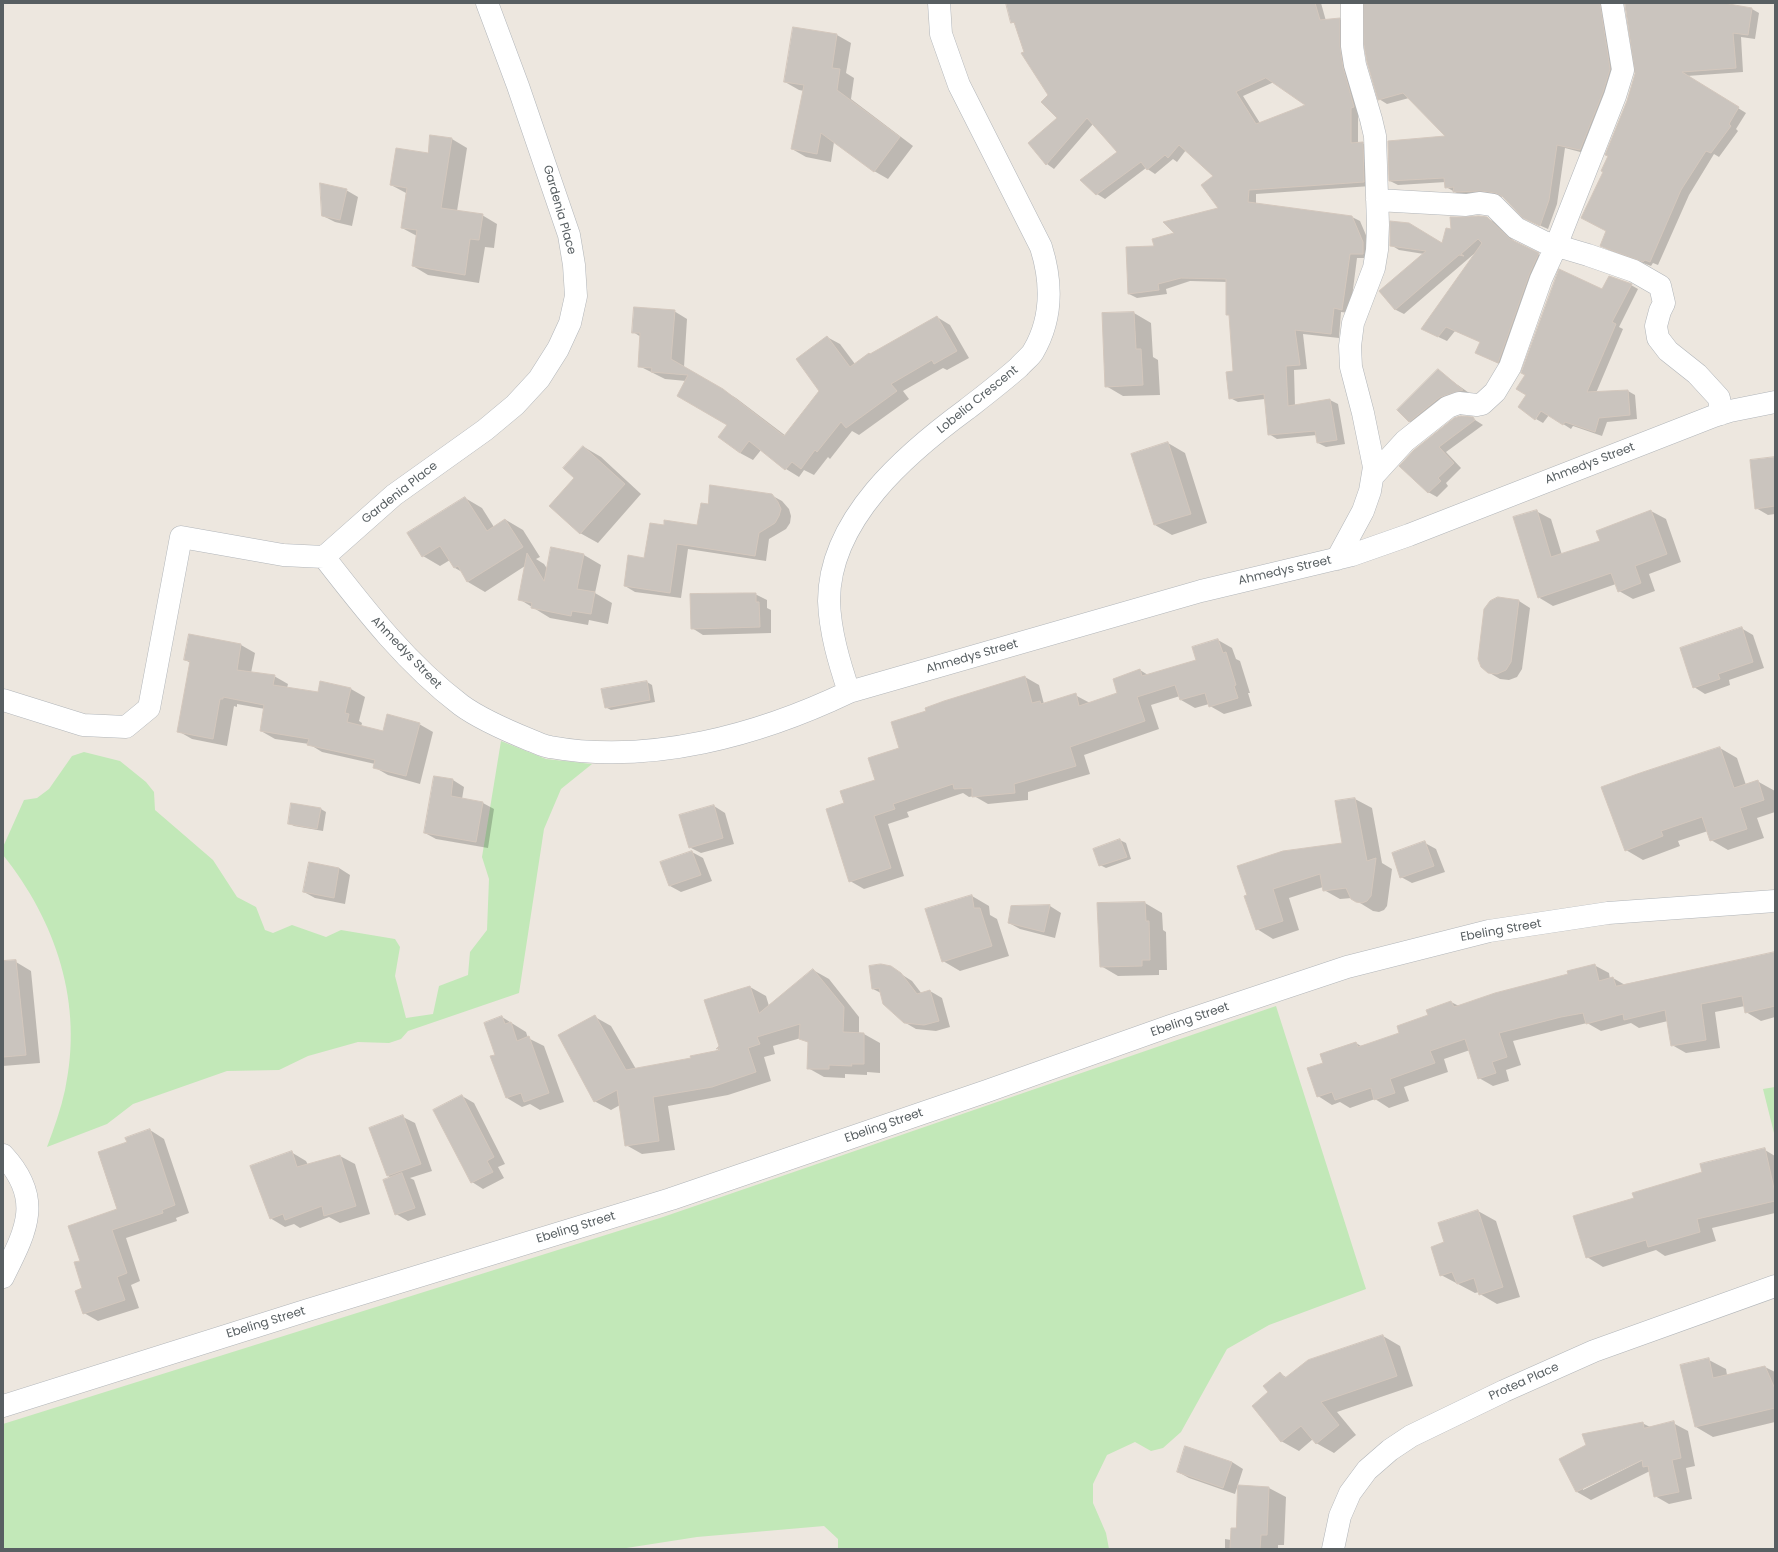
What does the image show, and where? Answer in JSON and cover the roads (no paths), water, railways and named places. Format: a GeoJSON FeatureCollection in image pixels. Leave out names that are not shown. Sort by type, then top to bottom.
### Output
{"type":"FeatureCollection","features":[{"type":"Feature","properties":{"kind":"street","name":"Gardenia Place"},"geometry":{"type":"LineString","coordinates":[[324,558],[394,495],[484,430],[515,405],[539,379],[558,349],[570,323],[576,296],[574,265],[569,235],[518,86],[487,3]]}},
{"type":"Feature","properties":{"kind":"street","name":"Lobelia Crescent"},"geometry":{"type":"LineString","coordinates":[[849,692],[836,653],[829,600],[837,556],[847,532],[860,511],[902,462],[963,412],[999,385],[1033,353],[1049,310],[1050,290],[1048,268],[1041,247],[959,85],[941,34],[939,3]]}},
{"type":"Feature","properties":{"kind":"street"},"geometry":{"type":"LineString","coordinates":[[1337,559],[1362,511],[1370,491],[1374,475],[1373,455],[1351,367],[1350,346],[1353,323],[1364,289],[1374,268],[1377,250],[1377,200],[1374,136],[1371,119],[1355,65],[1352,46],[1352,3]]}},
{"type":"Feature","properties":{"kind":"street"},"geometry":{"type":"LineString","coordinates":[[1374,475],[1405,441],[1448,407],[1459,403],[1477,405],[1482,404],[1495,392],[1510,367],[1541,279],[1556,246],[1615,96],[1623,70],[1612,3]]}},
{"type":"Feature","properties":{"kind":"street"},"geometry":{"type":"LineString","coordinates":[[1377,200],[1466,205],[1479,203],[1492,205],[1516,228],[1556,246],[1588,254],[1634,271],[1660,286],[1664,303],[1656,326],[1658,338],[1668,351],[1696,374],[1719,398],[1721,414]]}},
{"type":"Feature","properties":{"kind":"street","name":"Ahmedys Street"},"geometry":{"type":"LineString","coordinates":[[324,558],[384,634],[428,678],[463,706],[507,730],[548,747],[583,751],[640,752],[719,740],[814,709],[849,692],[1201,591],[1337,559],[1409,535],[1721,414],[1775,402]]}},
{"type":"Feature","properties":{"kind":"street"},"geometry":{"type":"LineString","coordinates":[[3,700],[83,725],[126,727],[149,708],[181,537],[283,555],[324,558]]}},
{"type":"Feature","properties":{"kind":"street","name":"Ebeling Street"},"geometry":{"type":"LineString","coordinates":[[3,1406],[308,1310],[670,1199],[980,1094],[1170,1026],[1347,967],[1489,931],[1608,913],[1775,901]]}},
{"type":"Feature","properties":{"kind":"street"},"geometry":{"type":"LineString","coordinates":[[3,1155],[14,1166],[21,1178],[28,1210],[27,1224],[20,1244],[3,1278]]}},
{"type":"Feature","properties":{"kind":"street","name":"Protea Place"},"geometry":{"type":"LineString","coordinates":[[1333,1549],[1340,1516],[1350,1493],[1367,1470],[1390,1450],[1411,1436],[1504,1391],[1594,1351],[1775,1286]]}}]}
